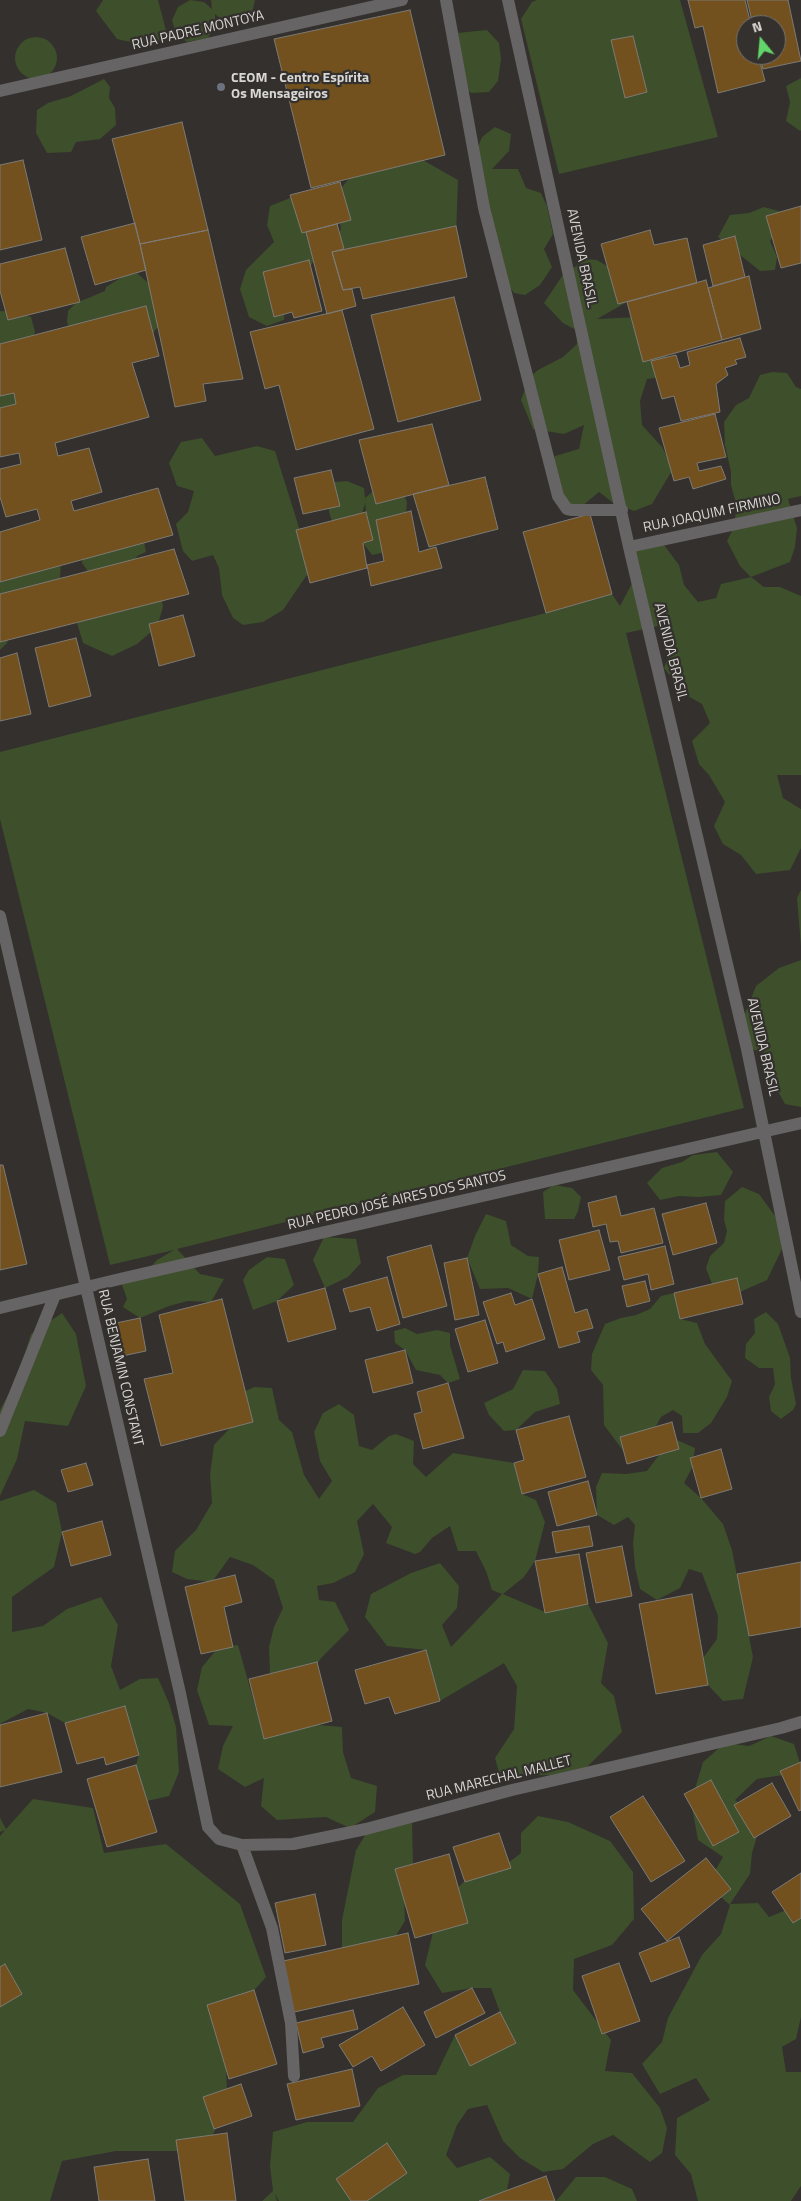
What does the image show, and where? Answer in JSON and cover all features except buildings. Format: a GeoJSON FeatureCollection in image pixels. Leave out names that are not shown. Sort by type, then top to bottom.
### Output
{"type":"FeatureCollection","features":[{"type":"Feature","properties":{"kind":"street","name":"RUA PADRE MONTOYA"},"geometry":{"type":"LineString","coordinates":[[0,91],[402,0]]}},
{"type":"Feature","properties":{"kind":"street"},"geometry":{"type":"LineString","coordinates":[[446,0],[484,208],[558,496],[567,509],[622,510]]}},
{"type":"Feature","properties":{"kind":"street","name":"AVENIDA BRASIL"},"geometry":{"type":"LineString","coordinates":[[508,0],[629,547],[765,1131],[801,1312]]}},
{"type":"Feature","properties":{"kind":"street","name":"RUA JOAQUIM FIRMINO"},"geometry":{"type":"LineString","coordinates":[[629,547],[801,510]]}},
{"type":"Feature","properties":{"kind":"street","name":"RUA BENJAMIN CONSTANT"},"geometry":{"type":"LineString","coordinates":[[0,916],[177,1683],[208,1827]]}},
{"type":"Feature","properties":{"kind":"street","name":"RUA PEDRO JOSÉ AIRES DOS SANTOS"},"geometry":{"type":"LineString","coordinates":[[0,1308],[801,1123]]}},
{"type":"Feature","properties":{"kind":"street"},"geometry":{"type":"LineString","coordinates":[[0,1431],[55,1295]]}},
{"type":"Feature","properties":{"kind":"street","name":"RUA MARECHAL MALLET"},"geometry":{"type":"LineString","coordinates":[[208,1827],[219,1839],[242,1845],[293,1844],[366,1829],[512,1790],[801,1722]]}},
{"type":"Feature","properties":{"kind":"street"},"geometry":{"type":"LineString","coordinates":[[242,1845],[272,1928],[291,2023],[294,2076]]}},
{"type":"Feature","properties":{"kind":"green space"},"geometry":{"type":"Polygon","coordinates":[[[103,0],[158,0],[167,34],[152,47],[117,39],[96,11],[103,0]]]}},
{"type":"Feature","properties":{"kind":"green space"},"geometry":{"type":"Polygon","coordinates":[[[190,0],[204,2],[212,9],[211,0],[255,0],[252,13],[241,22],[226,23],[215,14],[215,26],[208,38],[187,42],[176,34],[172,20],[178,7],[190,0]]]}},
{"type":"Feature","properties":{"kind":"green space"},"geometry":{"type":"Polygon","coordinates":[[[537,0],[680,0],[718,137],[559,174],[521,19],[532,2],[537,0]]]}},
{"type":"Feature","properties":{"kind":"green space"},"geometry":{"type":"Polygon","coordinates":[[[487,30],[499,43],[501,59],[498,81],[489,92],[471,93],[465,87],[457,33],[487,30]]]}},
{"type":"Feature","properties":{"kind":"green space"},"geometry":{"type":"Polygon","coordinates":[[[40,37],[48,40],[54,46],[57,58],[54,70],[48,76],[32,79],[24,76],[18,70],[15,54],[18,46],[24,40],[40,37]]]}},
{"type":"Feature","properties":{"kind":"green space"},"geometry":{"type":"Polygon","coordinates":[[[801,78],[800,131],[786,121],[790,102],[786,86],[801,78]]]}},
{"type":"Feature","properties":{"kind":"green space"},"geometry":{"type":"Polygon","coordinates":[[[104,79],[110,87],[109,98],[115,108],[116,125],[100,139],[76,142],[71,152],[47,153],[36,133],[37,110],[48,103],[71,96],[104,79]]]}},
{"type":"Feature","properties":{"kind":"green space"},"geometry":{"type":"Polygon","coordinates":[[[495,127],[511,134],[509,151],[492,169],[518,169],[526,188],[541,193],[547,206],[553,234],[544,249],[552,267],[540,285],[525,295],[514,293],[506,282],[476,152],[482,137],[495,127]]]}},
{"type":"Feature","properties":{"kind":"green space"},"geometry":{"type":"Polygon","coordinates":[[[414,155],[458,180],[456,236],[351,252],[337,244],[341,228],[334,197],[351,176],[414,155]]]}},
{"type":"Feature","properties":{"kind":"green space"},"geometry":{"type":"Polygon","coordinates":[[[290,198],[307,198],[307,217],[319,249],[304,280],[285,301],[284,320],[267,326],[249,317],[240,289],[246,270],[274,242],[267,225],[270,206],[290,198]]]}},
{"type":"Feature","properties":{"kind":"green space"},"geometry":{"type":"Polygon","coordinates":[[[764,207],[782,212],[781,225],[770,241],[777,257],[775,270],[760,271],[718,237],[730,215],[749,213],[764,207]]]}},
{"type":"Feature","properties":{"kind":"green space"},"geometry":{"type":"Polygon","coordinates":[[[586,259],[597,260],[607,266],[621,282],[627,302],[597,319],[639,317],[654,327],[669,362],[662,377],[647,379],[640,401],[642,425],[662,447],[673,469],[652,504],[634,511],[612,502],[599,492],[581,507],[553,500],[548,476],[555,456],[579,449],[584,425],[564,434],[533,429],[521,400],[529,378],[538,370],[563,357],[577,344],[576,330],[563,323],[544,303],[562,276],[586,259]]]}},
{"type":"Feature","properties":{"kind":"green space"},"geometry":{"type":"Polygon","coordinates":[[[137,273],[156,290],[158,327],[149,338],[70,333],[67,321],[68,311],[76,303],[105,291],[106,287],[122,277],[137,273]]]}},
{"type":"Feature","properties":{"kind":"green space"},"geometry":{"type":"Polygon","coordinates":[[[0,311],[18,312],[31,317],[35,332],[28,347],[0,354],[0,311]]]}},
{"type":"Feature","properties":{"kind":"green space"},"geometry":{"type":"Polygon","coordinates":[[[772,372],[787,373],[796,387],[801,389],[801,496],[788,499],[797,528],[795,547],[790,562],[751,577],[740,566],[727,541],[733,529],[737,507],[731,485],[731,472],[725,445],[724,422],[736,405],[749,398],[760,375],[772,372]]]}},
{"type":"Feature","properties":{"kind":"green space"},"geometry":{"type":"Polygon","coordinates":[[[0,376],[21,384],[16,412],[0,424],[0,376]]]}},
{"type":"Feature","properties":{"kind":"green space"},"geometry":{"type":"Polygon","coordinates":[[[202,438],[215,456],[257,446],[275,451],[302,537],[317,560],[283,610],[263,622],[243,625],[233,618],[222,595],[219,568],[213,555],[192,561],[183,551],[176,524],[188,512],[194,491],[177,486],[169,463],[181,442],[202,438]]]}},
{"type":"Feature","properties":{"kind":"green space"},"geometry":{"type":"Polygon","coordinates":[[[347,481],[364,488],[365,498],[377,488],[401,489],[407,502],[406,515],[390,551],[372,555],[363,543],[367,519],[365,503],[361,518],[336,534],[329,512],[329,501],[334,482],[347,481]]]}},
{"type":"Feature","properties":{"kind":"green space"},"geometry":{"type":"Polygon","coordinates":[[[144,542],[146,552],[137,556],[131,568],[92,577],[82,563],[83,551],[144,542]]]}},
{"type":"Feature","properties":{"kind":"green space"},"geometry":{"type":"Polygon","coordinates":[[[664,545],[679,565],[684,585],[698,602],[716,598],[721,584],[751,577],[764,587],[780,587],[801,596],[801,775],[777,775],[783,798],[801,809],[801,848],[790,870],[756,874],[741,855],[723,844],[714,826],[725,802],[709,775],[699,764],[692,741],[710,723],[702,704],[684,694],[664,668],[673,644],[668,624],[626,633],[744,1108],[177,1249],[200,1274],[224,1279],[211,1302],[188,1301],[169,1306],[140,1318],[123,1307],[127,1299],[120,1279],[144,1274],[157,1260],[174,1250],[110,1265],[0,819],[0,752],[546,613],[612,594],[620,606],[636,576],[631,552],[664,545]]]}},
{"type":"Feature","properties":{"kind":"green space"},"geometry":{"type":"Polygon","coordinates":[[[61,559],[60,581],[12,629],[7,643],[0,650],[0,576],[61,559]]]}},
{"type":"Feature","properties":{"kind":"green space"},"geometry":{"type":"Polygon","coordinates":[[[161,592],[163,607],[157,627],[137,644],[112,656],[83,643],[75,616],[161,592]]]}},
{"type":"Feature","properties":{"kind":"green space"},"geometry":{"type":"Polygon","coordinates":[[[801,890],[801,946],[797,898],[801,890]]]}},
{"type":"Feature","properties":{"kind":"green space"},"geometry":{"type":"Polygon","coordinates":[[[801,960],[801,1107],[785,1104],[772,1081],[770,1055],[752,1049],[744,1016],[756,986],[779,968],[801,960]]]}},
{"type":"Feature","properties":{"kind":"green space"},"geometry":{"type":"Polygon","coordinates":[[[717,1152],[733,1172],[721,1195],[679,1196],[660,1200],[647,1183],[662,1168],[682,1162],[693,1155],[717,1152]]]}},
{"type":"Feature","properties":{"kind":"green space"},"geometry":{"type":"Polygon","coordinates":[[[554,1185],[572,1188],[581,1197],[574,1219],[545,1219],[543,1192],[554,1185]]]}},
{"type":"Feature","properties":{"kind":"green space"},"geometry":{"type":"Polygon","coordinates":[[[742,1187],[759,1194],[778,1220],[782,1249],[767,1280],[740,1292],[712,1284],[706,1268],[710,1256],[724,1243],[727,1231],[724,1220],[725,1201],[742,1187]]]}},
{"type":"Feature","properties":{"kind":"green space"},"geometry":{"type":"Polygon","coordinates":[[[486,1214],[506,1221],[511,1245],[528,1256],[539,1257],[538,1274],[532,1299],[508,1288],[480,1289],[467,1258],[486,1214]]]}},
{"type":"Feature","properties":{"kind":"green space"},"geometry":{"type":"Polygon","coordinates":[[[324,1237],[356,1239],[361,1263],[348,1277],[325,1288],[313,1260],[324,1237]]]}},
{"type":"Feature","properties":{"kind":"green space"},"geometry":{"type":"Polygon","coordinates":[[[267,1257],[285,1259],[294,1285],[277,1301],[253,1310],[243,1280],[249,1270],[267,1257]]]}},
{"type":"Feature","properties":{"kind":"green space"},"geometry":{"type":"Polygon","coordinates":[[[674,1293],[680,1319],[697,1323],[705,1344],[732,1381],[727,1397],[711,1423],[698,1433],[683,1433],[682,1416],[673,1410],[661,1417],[647,1443],[624,1452],[604,1425],[603,1385],[591,1370],[592,1354],[605,1324],[650,1309],[661,1296],[674,1293]]]}},
{"type":"Feature","properties":{"kind":"green space"},"geometry":{"type":"Polygon","coordinates":[[[766,1312],[778,1324],[790,1358],[791,1378],[796,1404],[793,1410],[781,1419],[771,1411],[769,1397],[775,1384],[773,1368],[759,1368],[745,1358],[746,1344],[755,1333],[754,1319],[766,1312]]]}},
{"type":"Feature","properties":{"kind":"green space"},"geometry":{"type":"Polygon","coordinates":[[[62,1313],[76,1334],[86,1386],[68,1426],[25,1421],[17,1459],[0,1496],[0,1410],[17,1378],[31,1334],[62,1313]]]}},
{"type":"Feature","properties":{"kind":"green space"},"geometry":{"type":"Polygon","coordinates":[[[405,1328],[417,1334],[437,1330],[450,1333],[450,1345],[460,1379],[448,1383],[440,1375],[416,1370],[405,1350],[395,1343],[394,1331],[405,1328]]]}},
{"type":"Feature","properties":{"kind":"green space"},"geometry":{"type":"Polygon","coordinates":[[[523,1370],[545,1371],[557,1389],[560,1404],[535,1412],[516,1430],[504,1431],[489,1415],[484,1403],[513,1389],[523,1370]]]}},
{"type":"Feature","properties":{"kind":"green space"},"geometry":{"type":"Polygon","coordinates":[[[254,1387],[272,1388],[279,1420],[292,1432],[304,1475],[319,1499],[332,1481],[320,1461],[314,1432],[323,1413],[339,1404],[354,1415],[359,1446],[372,1450],[389,1436],[396,1434],[414,1441],[413,1464],[426,1477],[453,1453],[514,1463],[522,1494],[536,1500],[545,1522],[535,1561],[524,1577],[503,1594],[545,1612],[588,1604],[608,1643],[601,1683],[614,1696],[622,1732],[587,1767],[551,1775],[500,1776],[495,1758],[514,1729],[517,1686],[504,1663],[440,1701],[426,1650],[387,1646],[365,1617],[371,1594],[411,1573],[440,1563],[459,1586],[457,1608],[442,1625],[451,1647],[502,1594],[492,1590],[486,1571],[476,1551],[458,1551],[450,1526],[432,1538],[420,1552],[415,1554],[386,1543],[392,1527],[373,1504],[357,1521],[364,1554],[355,1572],[333,1583],[317,1586],[319,1600],[335,1602],[349,1630],[322,1657],[309,1675],[270,1674],[269,1647],[274,1627],[283,1608],[274,1580],[253,1565],[230,1557],[212,1582],[187,1579],[172,1572],[175,1551],[196,1530],[212,1503],[210,1474],[214,1445],[230,1428],[233,1397],[254,1387]]]}},
{"type":"Feature","properties":{"kind":"green space"},"geometry":{"type":"Polygon","coordinates":[[[677,1440],[695,1448],[692,1468],[684,1483],[701,1498],[723,1524],[732,1550],[753,1657],[743,1699],[723,1701],[708,1685],[703,1658],[717,1639],[718,1616],[702,1573],[689,1569],[680,1588],[657,1600],[640,1589],[635,1567],[633,1543],[635,1525],[628,1517],[614,1525],[597,1515],[596,1487],[602,1473],[626,1474],[647,1471],[659,1455],[677,1440]]]}},
{"type":"Feature","properties":{"kind":"green space"},"geometry":{"type":"Polygon","coordinates":[[[34,1490],[56,1503],[62,1532],[54,1567],[12,1597],[12,1632],[43,1626],[67,1609],[101,1597],[118,1625],[111,1666],[120,1690],[140,1679],[158,1678],[169,1703],[176,1727],[179,1772],[169,1796],[147,1801],[136,1765],[139,1755],[125,1706],[65,1723],[47,1713],[28,1709],[0,1724],[0,1501],[34,1490]]]}},
{"type":"Feature","properties":{"kind":"green space"},"geometry":{"type":"Polygon","coordinates":[[[238,1645],[264,1738],[287,1716],[319,1725],[342,1727],[343,1752],[351,1778],[377,1786],[375,1812],[350,1828],[326,1817],[277,1820],[261,1806],[264,1778],[245,1787],[218,1769],[223,1746],[233,1726],[209,1725],[197,1690],[202,1667],[218,1648],[238,1645]]]}},
{"type":"Feature","properties":{"kind":"green space"},"geometry":{"type":"Polygon","coordinates":[[[771,1736],[794,1744],[800,1763],[783,1775],[757,1779],[735,1800],[762,1820],[752,1853],[750,1874],[730,1904],[758,1903],[769,1917],[801,1904],[801,2017],[796,2039],[782,2047],[786,2072],[801,2072],[801,2186],[791,2201],[698,2201],[691,2174],[675,2155],[677,2118],[710,2100],[696,2078],[660,2094],[642,2064],[662,2042],[668,2018],[702,1955],[721,1934],[730,1905],[707,1885],[723,1857],[698,1840],[691,1802],[703,1762],[725,1743],[749,1746],[771,1736]]]}},
{"type":"Feature","properties":{"kind":"green space"},"geometry":{"type":"Polygon","coordinates":[[[33,1799],[93,1808],[104,1853],[166,1844],[240,1904],[266,1977],[241,2005],[225,2053],[228,2106],[204,2151],[116,2151],[62,2161],[50,2201],[0,2201],[0,1836],[5,1830],[0,1832],[0,1818],[6,1829],[33,1799]]]}},
{"type":"Feature","properties":{"kind":"green space"},"geometry":{"type":"Polygon","coordinates":[[[538,1816],[568,1822],[610,1841],[633,1872],[634,1919],[612,1945],[574,1959],[573,1990],[611,2040],[605,2071],[632,2073],[660,2108],[667,2128],[662,2153],[650,2162],[613,2135],[593,2144],[563,2169],[543,2172],[520,2158],[503,2141],[487,2105],[468,2109],[457,2125],[446,2155],[457,2168],[490,2157],[510,2174],[505,2201],[279,2201],[275,2194],[277,2201],[262,2201],[273,2191],[270,2166],[273,2132],[307,2122],[353,2122],[378,2088],[403,2075],[436,2075],[455,2035],[500,2012],[491,1988],[472,1988],[442,1993],[425,1965],[433,1932],[452,1893],[470,1876],[495,1873],[521,1853],[521,1833],[538,1816]]]}},
{"type":"Feature","properties":{"kind":"green space"},"geometry":{"type":"Polygon","coordinates":[[[412,1821],[413,1866],[404,1896],[405,1921],[389,1947],[352,1956],[342,1947],[342,1920],[356,1850],[366,1834],[412,1821]]]}},
{"type":"Feature","properties":{"kind":"green space"},"geometry":{"type":"Polygon","coordinates":[[[576,2177],[605,2177],[632,2189],[637,2201],[556,2201],[576,2177]]]}},
{"type":"Feature","properties":{"kind":"place","name":"CEOM - Centro Espírita Os Mensageiros"},"geometry":{"type":"Point","coordinates":[221,87]}}]}
